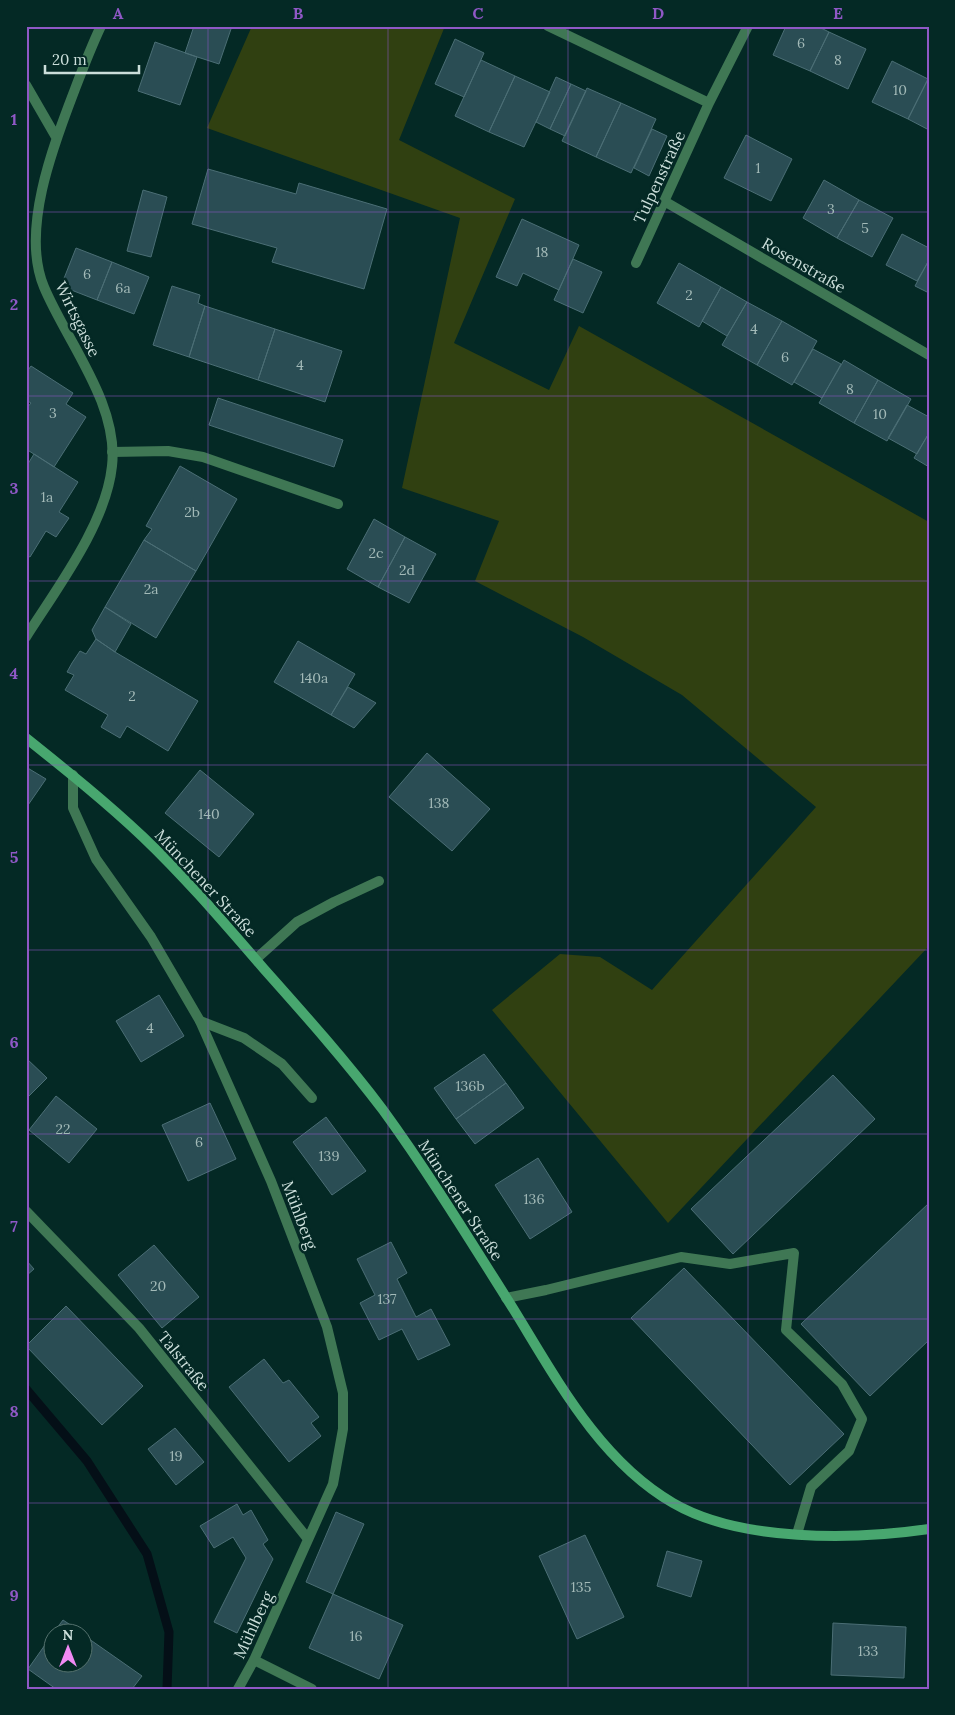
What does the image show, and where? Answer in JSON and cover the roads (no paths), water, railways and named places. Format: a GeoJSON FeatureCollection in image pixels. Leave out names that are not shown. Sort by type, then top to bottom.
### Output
{"type":"FeatureCollection","features":[{"type":"Feature","properties":{"kind":"street","name":"Wirtsgasse"},"geometry":{"type":"LineString","coordinates":[[26,637],[86,541],[103,507],[111,477],[112,452],[102,399],[44,286],[36,243],[44,177],[56,137],[101,26]]}},
{"type":"Feature","properties":{"kind":"street"},"geometry":{"type":"LineString","coordinates":[[548,26],[709,103]]}},
{"type":"Feature","properties":{"kind":"street","name":"Tulpenstraße"},"geometry":{"type":"LineString","coordinates":[[636,263],[709,103],[748,26]]}},
{"type":"Feature","properties":{"kind":"street"},"geometry":{"type":"LineString","coordinates":[[26,85],[56,137]]}},
{"type":"Feature","properties":{"kind":"street","name":"Rosenstraße"},"geometry":{"type":"LineString","coordinates":[[664,201],[929,355]]}},
{"type":"Feature","properties":{"kind":"street"},"geometry":{"type":"LineString","coordinates":[[112,452],[168,451],[203,458],[338,504]]}},
{"type":"Feature","properties":{"kind":"street","name":"Münchener Straße"},"geometry":{"type":"LineString","coordinates":[[26,738],[73,775],[144,838],[208,904],[314,1025],[382,1109],[435,1184],[566,1394],[594,1432],[629,1470],[671,1502],[694,1514],[761,1532],[852,1535],[929,1529]]}},
{"type":"Feature","properties":{"kind":"street","name":"Mühlberg"},"geometry":{"type":"LineString","coordinates":[[73,775],[73,808],[96,859],[151,937],[200,1021],[271,1181],[327,1327],[343,1393],[343,1429],[333,1484],[254,1660],[238,1689]]}},
{"type":"Feature","properties":{"kind":"street"},"geometry":{"type":"LineString","coordinates":[[256,959],[297,922],[379,881]]}},
{"type":"Feature","properties":{"kind":"street"},"geometry":{"type":"LineString","coordinates":[[200,1021],[244,1038],[282,1064],[312,1098]]}},
{"type":"Feature","properties":{"kind":"street","name":"Talstraße"},"geometry":{"type":"LineString","coordinates":[[26,1212],[139,1328],[308,1538]]}},
{"type":"Feature","properties":{"kind":"street"},"geometry":{"type":"LineString","coordinates":[[506,1298],[681,1257],[730,1264],[794,1253],[786,1330],[842,1384],[862,1419],[849,1451],[811,1487],[797,1534]]}},
{"type":"Feature","properties":{"kind":"street"},"geometry":{"type":"LineString","coordinates":[[254,1660],[312,1689]]}},
{"type":"Feature","properties":{"kind":"waterway"},"geometry":{"type":"LineString","coordinates":[[26,1389],[87,1461],[147,1554],[169,1632],[167,1689]]}}]}
